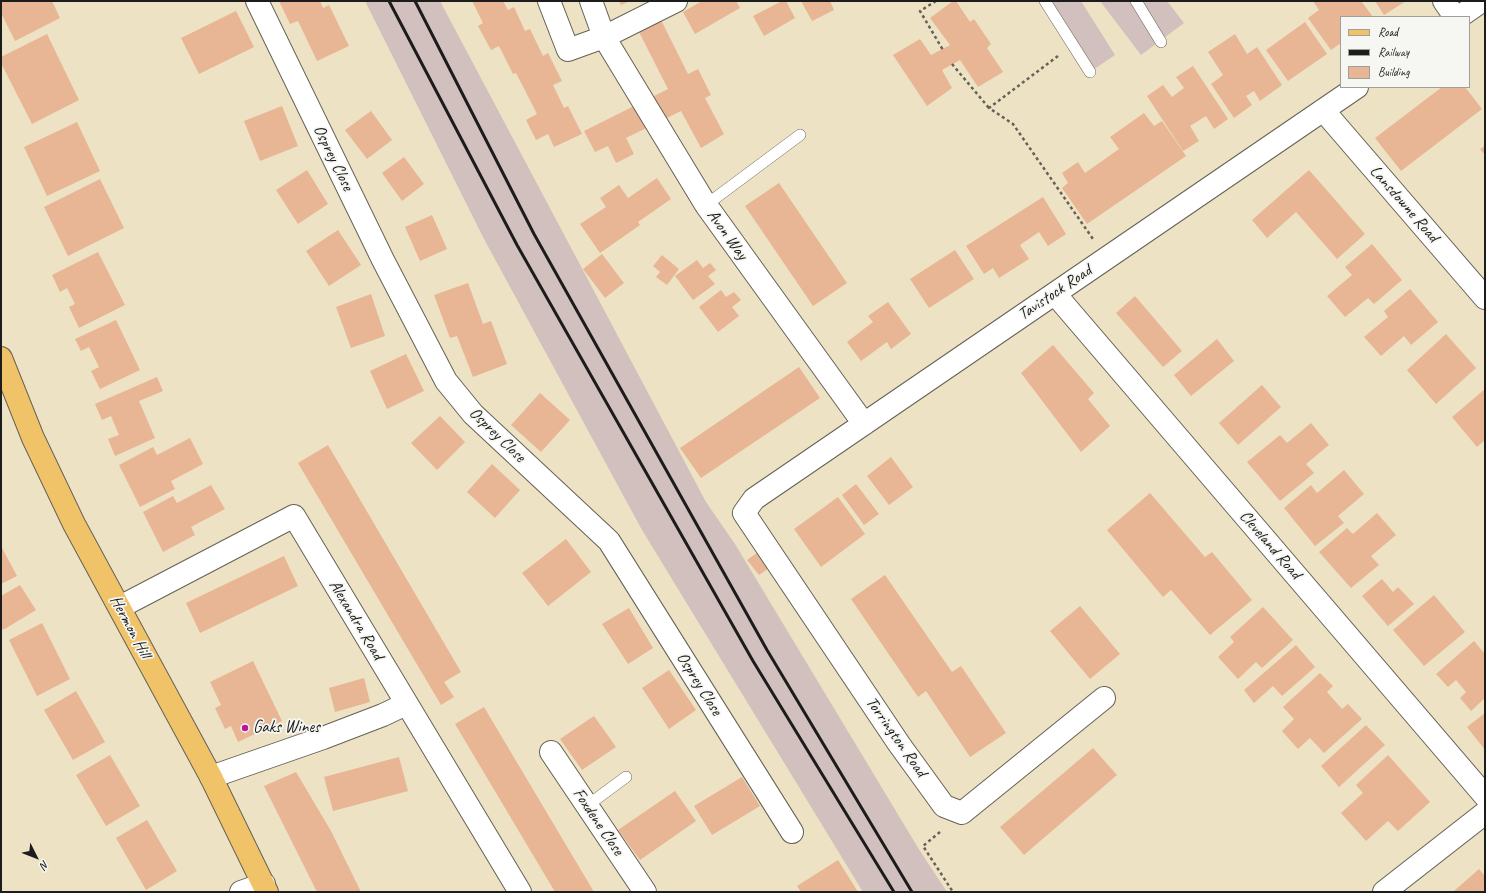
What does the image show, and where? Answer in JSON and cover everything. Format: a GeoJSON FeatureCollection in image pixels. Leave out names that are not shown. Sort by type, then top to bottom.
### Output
{"type":"FeatureCollection","features":[{"type":"Feature","properties":{"kind":"main road","name":"Hermon Hill"},"geometry":{"type":"LineString","coordinates":[[1,358],[36,445],[74,524],[211,777],[266,888]]}},
{"type":"Feature","properties":{"kind":"street","name":"Osprey Close"},"geometry":{"type":"LineString","coordinates":[[257,1],[383,260],[446,381],[473,414],[609,541],[792,832]]}},
{"type":"Feature","properties":{"kind":"street"},"geometry":{"type":"LineString","coordinates":[[549,1],[568,50],[604,37],[676,1]]}},
{"type":"Feature","properties":{"kind":"street","name":"Avon Way"},"geometry":{"type":"LineString","coordinates":[[591,1],[604,37],[706,205],[864,424]]}},
{"type":"Feature","properties":{"kind":"street"},"geometry":{"type":"LineString","coordinates":[[1444,1],[1454,16]]}},
{"type":"Feature","properties":{"kind":"street"},"geometry":{"type":"LineString","coordinates":[[1460,16],[1482,1]]}},
{"type":"Feature","properties":{"kind":"street","name":"Tavistock Road"},"geometry":{"type":"LineString","coordinates":[[754,499],[1355,88]]}},
{"type":"Feature","properties":{"kind":"street","name":"Lansdowne Road"},"geometry":{"type":"LineString","coordinates":[[1323,110],[1485,298]]}},
{"type":"Feature","properties":{"kind":"street","name":"Cleveland Road"},"geometry":{"type":"LineString","coordinates":[[1055,294],[1485,796]]}},
{"type":"Feature","properties":{"kind":"street","name":"Torrington Road"},"geometry":{"type":"LineString","coordinates":[[754,499],[744,512],[904,750],[944,806],[962,814]]}},
{"type":"Feature","properties":{"kind":"street","name":"Alexandra Road"},"geometry":{"type":"LineString","coordinates":[[120,607],[294,516],[520,892]]}},
{"type":"Feature","properties":{"kind":"street"},"geometry":{"type":"LineString","coordinates":[[962,814],[1104,698]]}},
{"type":"Feature","properties":{"kind":"street"},"geometry":{"type":"LineString","coordinates":[[211,777],[336,733],[383,715],[406,704]]}},
{"type":"Feature","properties":{"kind":"street","name":"Foxdene Close"},"geometry":{"type":"LineString","coordinates":[[552,752],[645,892]]}},
{"type":"Feature","properties":{"kind":"street"},"geometry":{"type":"LineString","coordinates":[[1384,892],[1485,813]]}},
{"type":"Feature","properties":{"kind":"street"},"geometry":{"type":"LineString","coordinates":[[241,892],[266,888]]}},
{"type":"Feature","properties":{"kind":"lane"},"geometry":{"type":"LineString","coordinates":[[1045,1],[1090,72]]}},
{"type":"Feature","properties":{"kind":"lane"},"geometry":{"type":"LineString","coordinates":[[1136,1],[1161,42]]}},
{"type":"Feature","properties":{"kind":"lane"},"geometry":{"type":"LineString","coordinates":[[706,205],[800,135]]}},
{"type":"Feature","properties":{"kind":"lane"},"geometry":{"type":"LineString","coordinates":[[588,805],[626,777]]}},
{"type":"Feature","properties":{"kind":"path"},"geometry":{"type":"LineString","coordinates":[[936,1],[920,11],[943,50]]}},
{"type":"Feature","properties":{"kind":"path"},"geometry":{"type":"LineString","coordinates":[[989,108],[1073,45]]}},
{"type":"Feature","properties":{"kind":"path"},"geometry":{"type":"LineString","coordinates":[[952,64],[989,108],[1013,124],[1106,258]]}},
{"type":"Feature","properties":{"kind":"path"},"geometry":{"type":"LineString","coordinates":[[953,892],[923,846],[962,814]]}},
{"type":"Feature","properties":{"kind":"shaded area"},"geometry":{"type":"Polygon","coordinates":[[[365,1],[440,1],[706,502],[735,544],[920,851],[947,892],[863,892],[642,530],[484,239],[365,1]]]}},
{"type":"Feature","properties":{"kind":"shaded area"},"geometry":{"type":"Polygon","coordinates":[[[1045,1],[1081,1],[1115,55],[1090,72],[1045,1]]]}},
{"type":"Feature","properties":{"kind":"shaded area"},"geometry":{"type":"Polygon","coordinates":[[[1100,1],[1167,1],[1184,23],[1141,55],[1100,1]]]}},
{"type":"Feature","properties":{"kind":"building"},"geometry":{"type":"Polygon","coordinates":[[[1,1],[52,1],[60,18],[15,41],[1,13],[1,1]]]}},
{"type":"Feature","properties":{"kind":"building"},"geometry":{"type":"Polygon","coordinates":[[[279,1],[320,1],[323,8],[329,5],[349,46],[317,61],[298,21],[290,24],[279,1]]]}},
{"type":"Feature","properties":{"kind":"building"},"geometry":{"type":"Polygon","coordinates":[[[472,1],[503,1],[508,10],[514,7],[525,31],[530,29],[543,56],[548,53],[562,81],[553,85],[564,108],[568,106],[582,134],[554,147],[548,134],[536,140],[526,120],[537,114],[516,73],[513,74],[499,46],[491,50],[478,26],[483,23],[472,1]]]}},
{"type":"Feature","properties":{"kind":"building"},"geometry":{"type":"Polygon","coordinates":[[[619,1],[630,1],[621,5],[619,1]]]}},
{"type":"Feature","properties":{"kind":"building"},"geometry":{"type":"Polygon","coordinates":[[[702,1],[736,1],[740,8],[695,34],[683,12],[702,1]]]}},
{"type":"Feature","properties":{"kind":"building"},"geometry":{"type":"Polygon","coordinates":[[[782,1],[786,1],[795,18],[764,36],[753,16],[782,1]]]}},
{"type":"Feature","properties":{"kind":"building"},"geometry":{"type":"Polygon","coordinates":[[[801,1],[830,1],[834,10],[812,21],[801,1]]]}},
{"type":"Feature","properties":{"kind":"building"},"geometry":{"type":"Polygon","coordinates":[[[953,1],[956,1],[970,22],[974,19],[991,44],[987,48],[1003,72],[978,87],[960,60],[942,70],[952,88],[927,106],[893,55],[920,39],[931,55],[950,45],[930,18],[953,1]]]}},
{"type":"Feature","properties":{"kind":"building"},"geometry":{"type":"Polygon","coordinates":[[[1313,1],[1361,1],[1372,16],[1340,16],[1340,44],[1331,50],[1308,18],[1319,10],[1313,1]]]}},
{"type":"Feature","properties":{"kind":"building"},"geometry":{"type":"Polygon","coordinates":[[[1375,1],[1406,1],[1384,15],[1375,1]]]}},
{"type":"Feature","properties":{"kind":"building"},"geometry":{"type":"Polygon","coordinates":[[[236,11],[254,47],[199,74],[181,38],[236,11]]]}},
{"type":"Feature","properties":{"kind":"building"},"geometry":{"type":"Polygon","coordinates":[[[661,20],[688,74],[698,69],[711,95],[705,98],[724,134],[701,148],[681,111],[626,138],[634,154],[616,163],[608,146],[595,152],[584,131],[668,89],[639,32],[661,20]]]}},
{"type":"Feature","properties":{"kind":"building"},"geometry":{"type":"Polygon","coordinates":[[[1305,22],[1327,54],[1288,81],[1266,50],[1305,22]]]}},
{"type":"Feature","properties":{"kind":"building"},"geometry":{"type":"Polygon","coordinates":[[[47,34],[79,100],[32,124],[1,63],[1,57],[47,34]]]}},
{"type":"Feature","properties":{"kind":"building"},"geometry":{"type":"Polygon","coordinates":[[[1235,34],[1247,54],[1257,47],[1282,85],[1260,101],[1254,91],[1246,96],[1252,105],[1234,118],[1211,84],[1223,75],[1208,52],[1235,34]]]}},
{"type":"Feature","properties":{"kind":"building"},"geometry":{"type":"Polygon","coordinates":[[[1193,66],[1228,119],[1214,129],[1206,116],[1190,126],[1199,141],[1183,151],[1147,96],[1163,85],[1172,97],[1184,88],[1176,77],[1193,66]]]}},
{"type":"Feature","properties":{"kind":"building"},"geometry":{"type":"Polygon","coordinates":[[[1441,88],[1466,88],[1482,109],[1401,171],[1375,138],[1441,88]]]}},
{"type":"Feature","properties":{"kind":"building"},"geometry":{"type":"Polygon","coordinates":[[[282,106],[298,146],[260,161],[244,121],[282,106]]]}},
{"type":"Feature","properties":{"kind":"building"},"geometry":{"type":"Polygon","coordinates":[[[371,111],[392,140],[367,159],[345,130],[371,111]]]}},
{"type":"Feature","properties":{"kind":"building"},"geometry":{"type":"Polygon","coordinates":[[[1144,113],[1154,126],[1162,121],[1186,156],[1087,224],[1062,188],[1068,183],[1062,173],[1078,162],[1085,173],[1119,149],[1110,137],[1144,113]]]}},
{"type":"Feature","properties":{"kind":"building"},"geometry":{"type":"Polygon","coordinates":[[[77,122],[100,171],[47,196],[24,147],[77,122]]]}},
{"type":"Feature","properties":{"kind":"building"},"geometry":{"type":"Polygon","coordinates":[[[1485,146],[1485,155],[1480,149],[1485,146]]]}},
{"type":"Feature","properties":{"kind":"building"},"geometry":{"type":"Polygon","coordinates":[[[404,157],[424,184],[402,201],[382,173],[404,157]]]}},
{"type":"Feature","properties":{"kind":"building"},"geometry":{"type":"Polygon","coordinates":[[[307,170],[328,204],[298,224],[276,190],[307,170]]]}},
{"type":"Feature","properties":{"kind":"building"},"geometry":{"type":"Polygon","coordinates":[[[1309,170],[1365,234],[1337,259],[1296,212],[1267,238],[1252,220],[1309,170]]]}},
{"type":"Feature","properties":{"kind":"building"},"geometry":{"type":"Polygon","coordinates":[[[657,178],[671,199],[638,222],[640,225],[600,253],[580,224],[606,207],[600,198],[619,185],[628,198],[657,178]]]}},
{"type":"Feature","properties":{"kind":"building"},"geometry":{"type":"Polygon","coordinates":[[[100,179],[124,228],[68,256],[44,207],[100,179]]]}},
{"type":"Feature","properties":{"kind":"building"},"geometry":{"type":"Polygon","coordinates":[[[779,183],[847,283],[813,306],[745,206],[779,183]]]}},
{"type":"Feature","properties":{"kind":"building"},"geometry":{"type":"Polygon","coordinates":[[[1043,197],[1066,234],[1048,246],[1039,232],[1020,245],[1029,259],[999,278],[993,268],[984,274],[966,246],[1043,197]]]}},
{"type":"Feature","properties":{"kind":"building"},"geometry":{"type":"Polygon","coordinates":[[[432,215],[447,249],[420,261],[405,227],[432,215]]]}},
{"type":"Feature","properties":{"kind":"building"},"geometry":{"type":"Polygon","coordinates":[[[338,230],[361,265],[329,286],[306,251],[338,230]]]}},
{"type":"Feature","properties":{"kind":"building"},"geometry":{"type":"Polygon","coordinates":[[[1372,244],[1402,280],[1374,304],[1368,298],[1345,317],[1327,296],[1352,275],[1345,267],[1372,244]]]}},
{"type":"Feature","properties":{"kind":"building"},"geometry":{"type":"Polygon","coordinates":[[[955,250],[974,279],[929,308],[910,279],[955,250]]]}},
{"type":"Feature","properties":{"kind":"building"},"geometry":{"type":"Polygon","coordinates":[[[98,252],[125,305],[79,328],[69,307],[75,304],[67,288],[60,292],[52,275],[98,252]]]}},
{"type":"Feature","properties":{"kind":"building"},"geometry":{"type":"Polygon","coordinates":[[[602,254],[624,283],[605,298],[583,269],[602,254]]]}},
{"type":"Feature","properties":{"kind":"building"},"geometry":{"type":"Polygon","coordinates":[[[662,255],[679,269],[667,285],[656,277],[660,272],[653,266],[662,255]]]}},
{"type":"Feature","properties":{"kind":"building"},"geometry":{"type":"Polygon","coordinates":[[[697,260],[703,268],[710,263],[716,270],[708,276],[715,284],[693,300],[675,276],[697,260]]]}},
{"type":"Feature","properties":{"kind":"building"},"geometry":{"type":"Polygon","coordinates":[[[468,283],[483,324],[491,321],[507,364],[473,377],[457,336],[450,338],[434,295],[468,283]]]}},
{"type":"Feature","properties":{"kind":"building"},"geometry":{"type":"Polygon","coordinates":[[[1410,289],[1438,322],[1411,345],[1404,336],[1381,356],[1364,337],[1388,317],[1384,311],[1410,289]]]}},
{"type":"Feature","properties":{"kind":"building"},"geometry":{"type":"Polygon","coordinates":[[[721,290],[726,297],[734,292],[741,300],[732,307],[739,316],[718,332],[699,307],[721,290]]]}},
{"type":"Feature","properties":{"kind":"building"},"geometry":{"type":"Polygon","coordinates":[[[371,294],[385,336],[351,348],[336,307],[371,294]]]}},
{"type":"Feature","properties":{"kind":"building"},"geometry":{"type":"Polygon","coordinates":[[[1135,296],[1182,351],[1163,367],[1116,313],[1135,296]]]}},
{"type":"Feature","properties":{"kind":"building"},"geometry":{"type":"Polygon","coordinates":[[[888,302],[911,334],[891,349],[887,342],[861,361],[847,342],[873,322],[868,316],[888,302]]]}},
{"type":"Feature","properties":{"kind":"building"},"geometry":{"type":"Polygon","coordinates":[[[116,320],[140,370],[100,389],[91,371],[99,367],[89,347],[81,351],[75,339],[116,320]]]}},
{"type":"Feature","properties":{"kind":"building"},"geometry":{"type":"Polygon","coordinates":[[[1446,334],[1476,368],[1436,404],[1407,370],[1446,334]]]}},
{"type":"Feature","properties":{"kind":"building"},"geometry":{"type":"Polygon","coordinates":[[[1217,339],[1234,361],[1191,396],[1174,375],[1217,339]]]}},
{"type":"Feature","properties":{"kind":"building"},"geometry":{"type":"Polygon","coordinates":[[[1053,345],[1094,393],[1088,399],[1110,426],[1081,452],[1021,373],[1053,345]]]}},
{"type":"Feature","properties":{"kind":"building"},"geometry":{"type":"Polygon","coordinates":[[[406,354],[424,391],[387,409],[370,371],[406,354]]]}},
{"type":"Feature","properties":{"kind":"building"},"geometry":{"type":"Polygon","coordinates":[[[799,367],[820,398],[701,478],[680,448],[799,367]]]}},
{"type":"Feature","properties":{"kind":"building"},"geometry":{"type":"Polygon","coordinates":[[[157,377],[163,391],[139,401],[155,438],[115,456],[108,439],[119,435],[111,416],[102,420],[95,404],[157,377]]]}},
{"type":"Feature","properties":{"kind":"building"},"geometry":{"type":"Polygon","coordinates":[[[1262,385],[1281,407],[1238,445],[1219,423],[1262,385]]]}},
{"type":"Feature","properties":{"kind":"building"},"geometry":{"type":"Polygon","coordinates":[[[1485,389],[1485,440],[1477,447],[1452,417],[1485,389]]]}},
{"type":"Feature","properties":{"kind":"building"},"geometry":{"type":"Polygon","coordinates":[[[540,393],[570,420],[541,452],[511,425],[540,393]]]}},
{"type":"Feature","properties":{"kind":"building"},"geometry":{"type":"Polygon","coordinates":[[[440,416],[465,442],[437,470],[411,443],[440,416]]]}},
{"type":"Feature","properties":{"kind":"building"},"geometry":{"type":"Polygon","coordinates":[[[1311,423],[1329,445],[1306,464],[1314,473],[1280,501],[1247,462],[1280,435],[1287,443],[1311,423]]]}},
{"type":"Feature","properties":{"kind":"building"},"geometry":{"type":"Polygon","coordinates":[[[190,438],[203,464],[171,481],[175,489],[140,507],[119,465],[153,447],[157,455],[190,438]]]}},
{"type":"Feature","properties":{"kind":"building"},"geometry":{"type":"Polygon","coordinates":[[[328,445],[461,672],[444,682],[454,697],[441,705],[298,463],[328,445]]]}},
{"type":"Feature","properties":{"kind":"building"},"geometry":{"type":"Polygon","coordinates":[[[891,457],[913,487],[889,505],[867,476],[891,457]]]}},
{"type":"Feature","properties":{"kind":"building"},"geometry":{"type":"Polygon","coordinates":[[[492,464],[520,490],[495,518],[467,492],[492,464]]]}},
{"type":"Feature","properties":{"kind":"building"},"geometry":{"type":"Polygon","coordinates":[[[1344,470],[1364,494],[1338,516],[1344,523],[1315,546],[1284,508],[1311,485],[1317,493],[1344,470]]]}},
{"type":"Feature","properties":{"kind":"building"},"geometry":{"type":"Polygon","coordinates":[[[856,484],[879,514],[864,525],[842,495],[856,484]]]}},
{"type":"Feature","properties":{"kind":"building"},"geometry":{"type":"Polygon","coordinates":[[[211,485],[225,509],[191,527],[195,535],[163,552],[143,512],[173,496],[177,503],[211,485]]]}},
{"type":"Feature","properties":{"kind":"building"},"geometry":{"type":"Polygon","coordinates":[[[1150,493],[1205,557],[1212,552],[1252,600],[1210,635],[1171,590],[1163,597],[1107,530],[1150,493]]]}},
{"type":"Feature","properties":{"kind":"building"},"geometry":{"type":"Polygon","coordinates":[[[838,497],[865,534],[821,567],[794,529],[838,497]]]}},
{"type":"Feature","properties":{"kind":"building"},"geometry":{"type":"Polygon","coordinates":[[[1377,513],[1396,535],[1371,556],[1379,565],[1351,588],[1319,552],[1347,528],[1353,534],[1377,513]]]}},
{"type":"Feature","properties":{"kind":"building"},"geometry":{"type":"Polygon","coordinates":[[[566,539],[591,572],[548,606],[522,573],[566,539]]]}},
{"type":"Feature","properties":{"kind":"building"},"geometry":{"type":"Polygon","coordinates":[[[1,546],[17,576],[1,584],[1,546]]]}},
{"type":"Feature","properties":{"kind":"building"},"geometry":{"type":"Polygon","coordinates":[[[758,552],[769,568],[759,575],[747,560],[758,552]]]}},
{"type":"Feature","properties":{"kind":"building"},"geometry":{"type":"Polygon","coordinates":[[[284,556],[298,586],[200,633],[186,603],[284,556]]]}},
{"type":"Feature","properties":{"kind":"building"},"geometry":{"type":"Polygon","coordinates":[[[885,575],[952,672],[961,666],[1006,733],[970,757],[926,691],[918,697],[851,599],[885,575]]]}},
{"type":"Feature","properties":{"kind":"building"},"geometry":{"type":"Polygon","coordinates":[[[1382,579],[1393,592],[1398,587],[1414,604],[1388,626],[1362,596],[1382,579]]]}},
{"type":"Feature","properties":{"kind":"building"},"geometry":{"type":"Polygon","coordinates":[[[20,585],[36,610],[3,630],[1,626],[1,596],[20,585]]]}},
{"type":"Feature","properties":{"kind":"building"},"geometry":{"type":"Polygon","coordinates":[[[1434,595],[1465,632],[1424,666],[1393,630],[1434,595]]]}},
{"type":"Feature","properties":{"kind":"building"},"geometry":{"type":"Polygon","coordinates":[[[1080,606],[1120,654],[1090,679],[1050,631],[1080,606]]]}},
{"type":"Feature","properties":{"kind":"building"},"geometry":{"type":"Polygon","coordinates":[[[1263,607],[1293,640],[1262,668],[1256,662],[1238,679],[1218,657],[1234,642],[1230,637],[1263,607]]]}},
{"type":"Feature","properties":{"kind":"building"},"geometry":{"type":"Polygon","coordinates":[[[629,608],[653,648],[628,664],[602,624],[629,608]]]}},
{"type":"Feature","properties":{"kind":"building"},"geometry":{"type":"Polygon","coordinates":[[[42,623],[70,679],[37,696],[9,640],[42,623]]]}},
{"type":"Feature","properties":{"kind":"building"},"geometry":{"type":"Polygon","coordinates":[[[1474,641],[1485,654],[1485,698],[1471,711],[1460,698],[1466,692],[1456,680],[1448,687],[1436,674],[1474,641]]]}},
{"type":"Feature","properties":{"kind":"building"},"geometry":{"type":"Polygon","coordinates":[[[1296,645],[1315,667],[1282,696],[1273,686],[1254,703],[1244,690],[1296,645]]]}},
{"type":"Feature","properties":{"kind":"building"},"geometry":{"type":"Polygon","coordinates":[[[253,661],[282,721],[238,742],[231,726],[225,729],[215,708],[221,705],[210,682],[253,661]]]}},
{"type":"Feature","properties":{"kind":"building"},"geometry":{"type":"Polygon","coordinates":[[[669,670],[696,710],[669,729],[642,688],[669,670]]]}},
{"type":"Feature","properties":{"kind":"building"},"geometry":{"type":"Polygon","coordinates":[[[1320,673],[1333,686],[1327,692],[1342,709],[1348,704],[1362,719],[1324,753],[1310,738],[1298,749],[1282,731],[1294,719],[1283,707],[1320,673]]]}},
{"type":"Feature","properties":{"kind":"building"},"geometry":{"type":"Polygon","coordinates":[[[364,678],[370,702],[335,712],[329,688],[364,678]]]}},
{"type":"Feature","properties":{"kind":"building"},"geometry":{"type":"Polygon","coordinates":[[[76,691],[105,742],[73,760],[44,710],[76,691]]]}},
{"type":"Feature","properties":{"kind":"building"},"geometry":{"type":"Polygon","coordinates":[[[484,707],[594,892],[555,892],[455,724],[484,707]]]}},
{"type":"Feature","properties":{"kind":"building"},"geometry":{"type":"Polygon","coordinates":[[[1485,713],[1485,750],[1467,727],[1485,713]]]}},
{"type":"Feature","properties":{"kind":"building"},"geometry":{"type":"Polygon","coordinates":[[[594,716],[616,747],[582,770],[560,739],[594,716]]]}},
{"type":"Feature","properties":{"kind":"building"},"geometry":{"type":"Polygon","coordinates":[[[1366,725],[1385,745],[1339,787],[1321,766],[1366,725]]]}},
{"type":"Feature","properties":{"kind":"building"},"geometry":{"type":"Polygon","coordinates":[[[1093,748],[1117,775],[1024,855],[1000,827],[1093,748]]]}},
{"type":"Feature","properties":{"kind":"building"},"geometry":{"type":"Polygon","coordinates":[[[110,755],[140,806],[106,826],[76,775],[110,755]]]}},
{"type":"Feature","properties":{"kind":"building"},"geometry":{"type":"Polygon","coordinates":[[[1388,755],[1430,802],[1398,831],[1388,821],[1366,841],[1341,813],[1363,793],[1356,785],[1388,755]]]}},
{"type":"Feature","properties":{"kind":"building"},"geometry":{"type":"Polygon","coordinates":[[[399,757],[408,791],[333,811],[324,777],[399,757]]]}},
{"type":"Feature","properties":{"kind":"building"},"geometry":{"type":"Polygon","coordinates":[[[296,772],[331,831],[361,892],[317,892],[264,786],[296,772]]]}},
{"type":"Feature","properties":{"kind":"building"},"geometry":{"type":"Polygon","coordinates":[[[742,777],[760,806],[712,835],[694,806],[742,777]]]}},
{"type":"Feature","properties":{"kind":"building"},"geometry":{"type":"Polygon","coordinates":[[[675,791],[696,821],[640,860],[618,830],[675,791]]]}},
{"type":"Feature","properties":{"kind":"building"},"geometry":{"type":"Polygon","coordinates":[[[147,820],[177,871],[146,890],[116,838],[147,820]]]}},
{"type":"Feature","properties":{"kind":"building"},"geometry":{"type":"Polygon","coordinates":[[[838,860],[858,892],[801,892],[797,886],[838,860]]]}},
{"type":"Feature","properties":{"kind":"building"},"geometry":{"type":"Polygon","coordinates":[[[1479,869],[1485,876],[1485,892],[1454,891],[1479,869]]]}},
{"type":"Feature","properties":{"kind":"railway"},"geometry":{"type":"LineString","coordinates":[[389,1],[517,245],[753,661],[894,892]]}},
{"type":"Feature","properties":{"kind":"railway"},"geometry":{"type":"LineString","coordinates":[[415,1],[534,234],[767,650],[912,892]]}},
{"type":"Feature","properties":{"kind":"place","name":"Gaks Wines"},"geometry":{"type":"Point","coordinates":[245,728]}}]}
